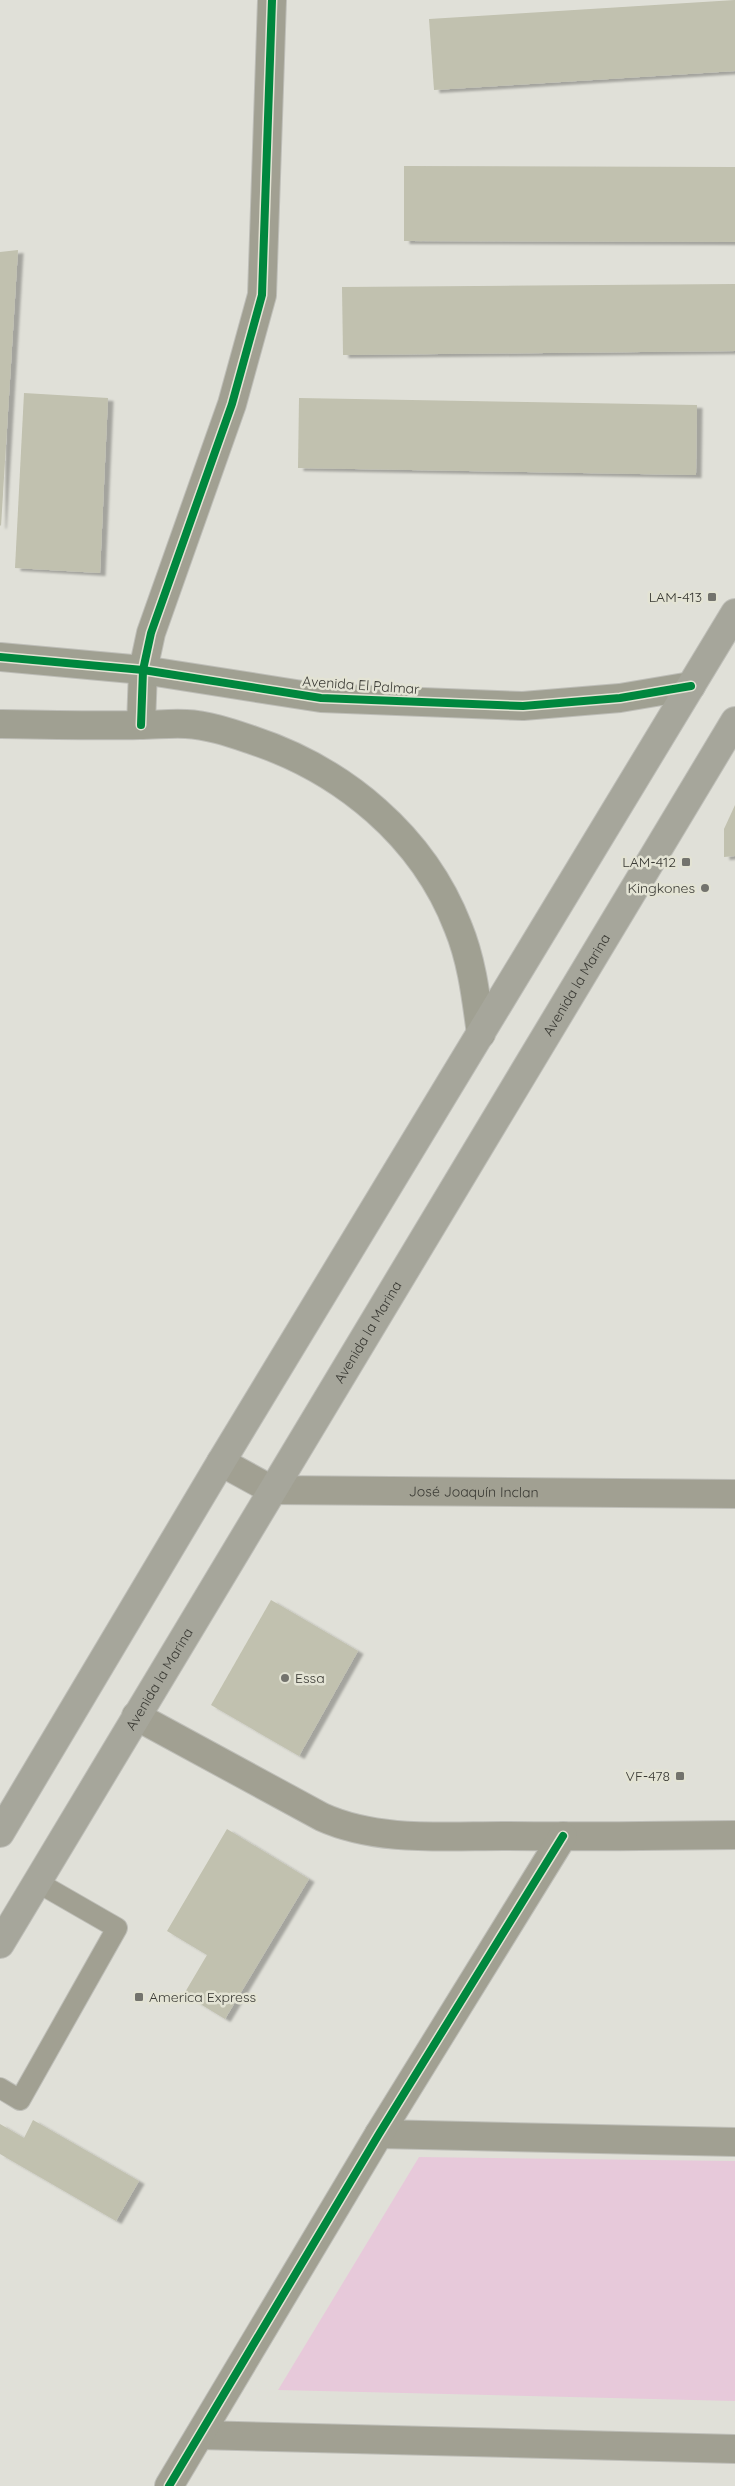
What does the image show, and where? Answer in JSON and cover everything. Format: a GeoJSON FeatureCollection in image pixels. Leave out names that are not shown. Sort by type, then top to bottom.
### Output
{"type":"FeatureCollection","features":[{"type":"Feature","properties":{"kind":"main road"},"geometry":{"type":"LineString","coordinates":[[0,1833],[221,1462],[482,1034],[735,613]]}},
{"type":"Feature","properties":{"kind":"main road","name":"Avenida la Marina"},"geometry":{"type":"LineString","coordinates":[[0,1944],[735,721]]}},
{"type":"Feature","properties":{"kind":"street"},"geometry":{"type":"LineString","coordinates":[[141,725],[143,670],[151,633],[232,404],[262,295],[272,0]]}},
{"type":"Feature","properties":{"kind":"street","name":"Avenida El Palmar"},"geometry":{"type":"LineString","coordinates":[[0,657],[143,670],[321,698],[523,706],[620,698],[690,686]]}},
{"type":"Feature","properties":{"kind":"street"},"geometry":{"type":"LineString","coordinates":[[0,724],[186,724],[230,733],[272,747],[314,766],[368,803],[392,825],[419,856],[440,889],[458,925],[466,949],[473,974],[482,1034]]}},
{"type":"Feature","properties":{"kind":"street","name":"José Joaquín Inclan"},"geometry":{"type":"LineString","coordinates":[[221,1462],[272,1490],[735,1494]]}},
{"type":"Feature","properties":{"kind":"street"},"geometry":{"type":"LineString","coordinates":[[136,1716],[322,1817],[348,1827],[369,1832],[422,1835],[735,1835]]}},
{"type":"Feature","properties":{"kind":"street"},"geometry":{"type":"LineString","coordinates":[[169,2486],[379,2134],[563,1836]]}},
{"type":"Feature","properties":{"kind":"street"},"geometry":{"type":"LineString","coordinates":[[379,2134],[735,2142]]}},
{"type":"Feature","properties":{"kind":"street"},"geometry":{"type":"LineString","coordinates":[[200,2435],[735,2449]]}},
{"type":"Feature","properties":{"kind":"lane"},"geometry":{"type":"LineString","coordinates":[[0,2088],[20,2100],[117,1928],[37,1882]]}},
{"type":"Feature","properties":{"kind":"shaded area"},"geometry":{"type":"Polygon","coordinates":[[[419,2157],[735,2161],[735,2401],[278,2390],[419,2157]]]}},
{"type":"Feature","properties":{"kind":"building"},"geometry":{"type":"Polygon","coordinates":[[[735,0],[735,71],[434,90],[429,19],[735,0]]]}},
{"type":"Feature","properties":{"kind":"building"},"geometry":{"type":"Polygon","coordinates":[[[404,166],[735,167],[735,242],[404,241],[404,166]]]}},
{"type":"Feature","properties":{"kind":"building"},"geometry":{"type":"Polygon","coordinates":[[[18,250],[1,526],[0,252],[18,250]]]}},
{"type":"Feature","properties":{"kind":"building"},"geometry":{"type":"Polygon","coordinates":[[[735,284],[735,351],[343,355],[342,287],[735,284]]]}},
{"type":"Feature","properties":{"kind":"building"},"geometry":{"type":"Polygon","coordinates":[[[24,393],[108,398],[100,573],[15,568],[24,393]]]}},
{"type":"Feature","properties":{"kind":"building"},"geometry":{"type":"Polygon","coordinates":[[[299,398],[697,405],[696,475],[298,468],[299,398]]]}},
{"type":"Feature","properties":{"kind":"building"},"geometry":{"type":"Polygon","coordinates":[[[735,805],[735,856],[724,857],[724,829],[735,805]]]}},
{"type":"Feature","properties":{"kind":"building","name":"Essa"},"geometry":{"type":"Polygon","coordinates":[[[271,1600],[358,1651],[299,1756],[211,1705],[271,1600]]]}},
{"type":"Feature","properties":{"kind":"building"},"geometry":{"type":"Polygon","coordinates":[[[227,1829],[309,1879],[225,2019],[184,1994],[207,1955],[167,1931],[227,1829]]]}},
{"type":"Feature","properties":{"kind":"building"},"geometry":{"type":"Polygon","coordinates":[[[33,2120],[139,2181],[116,2221],[0,2154],[0,2124],[24,2138],[33,2120]]]}},
{"type":"Feature","properties":{"kind":"cycle path"},"geometry":{"type":"LineString","coordinates":[[141,725],[143,670],[151,633],[232,404],[262,295],[272,0]]}},
{"type":"Feature","properties":{"kind":"cycle path"},"geometry":{"type":"LineString","coordinates":[[0,657],[143,670],[321,698],[523,706],[620,698],[691,686]]}},
{"type":"Feature","properties":{"kind":"cycle path"},"geometry":{"type":"LineString","coordinates":[[169,2486],[379,2134],[563,1836]]}},
{"type":"Feature","properties":{"kind":"place","name":"LAM-413"},"geometry":{"type":"Point","coordinates":[712,597]}},
{"type":"Feature","properties":{"kind":"place","name":"LAM-412"},"geometry":{"type":"Point","coordinates":[686,862]}},
{"type":"Feature","properties":{"kind":"place","name":"Kingkones"},"geometry":{"type":"Point","coordinates":[705,888]}},
{"type":"Feature","properties":{"kind":"place","name":"Essa"},"geometry":{"type":"Point","coordinates":[285,1678]}},
{"type":"Feature","properties":{"kind":"place","name":"VF-478"},"geometry":{"type":"Point","coordinates":[680,1776]}},
{"type":"Feature","properties":{"kind":"place","name":"America Express"},"geometry":{"type":"Point","coordinates":[139,1997]}}]}
